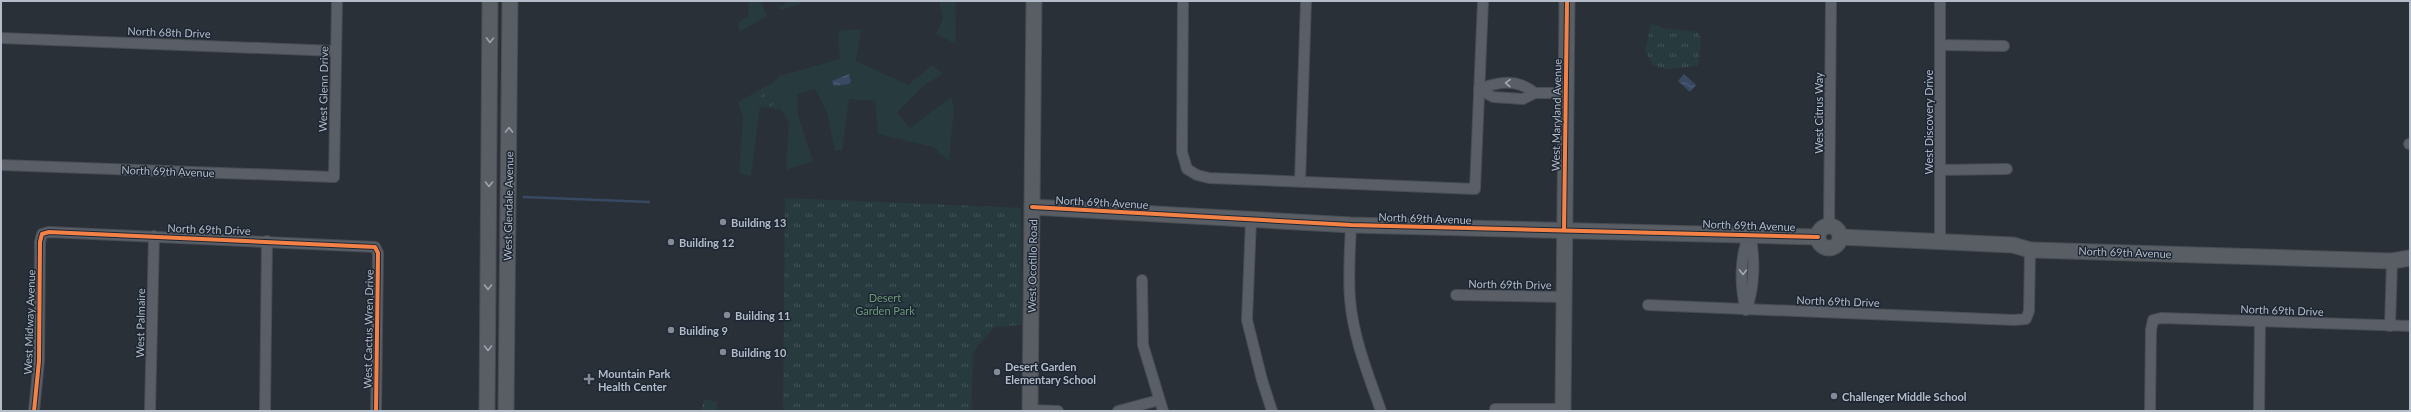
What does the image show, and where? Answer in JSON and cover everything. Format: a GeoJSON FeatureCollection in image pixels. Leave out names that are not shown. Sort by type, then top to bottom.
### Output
{"type":"FeatureCollection","features":[{"type":"Feature","properties":{"kind":"street","name":"West Glenn Drive"},"geometry":{"type":"LineString","coordinates":[[334,177],[337,1]]}},
{"type":"Feature","properties":{"kind":"street","name":"West Glendale Avenue"},"geometry":{"type":"LineString","coordinates":[[487,411],[490,1]]}},
{"type":"Feature","properties":{"kind":"street","name":"West Glendale Avenue"},"geometry":{"type":"LineString","coordinates":[[506,411],[510,1]]}},
{"type":"Feature","properties":{"kind":"street","name":"West Ocotillo Road"},"geometry":{"type":"LineString","coordinates":[[1030,411],[1034,1]]}},
{"type":"Feature","properties":{"kind":"street"},"geometry":{"type":"LineString","coordinates":[[1183,1],[1182,152],[1186,169],[1197,175],[1209,178],[1475,189],[1483,1]]}},
{"type":"Feature","properties":{"kind":"street"},"geometry":{"type":"LineString","coordinates":[[1300,181],[1306,1]]}},
{"type":"Feature","properties":{"kind":"street","name":"West Maryland Avenue"},"geometry":{"type":"LineString","coordinates":[[1563,410],[1567,1]]}},
{"type":"Feature","properties":{"kind":"street","name":"West Citrus Way"},"geometry":{"type":"LineString","coordinates":[[1829,226],[1831,1]]}},
{"type":"Feature","properties":{"kind":"street","name":"West Discovery Drive"},"geometry":{"type":"LineString","coordinates":[[1940,1],[1940,242]]}},
{"type":"Feature","properties":{"kind":"street","name":"North 68th Drive"},"geometry":{"type":"LineString","coordinates":[[1,38],[336,51]]}},
{"type":"Feature","properties":{"kind":"street"},"geometry":{"type":"LineString","coordinates":[[1940,45],[2004,46]]}},
{"type":"Feature","properties":{"kind":"street"},"geometry":{"type":"LineString","coordinates":[[1479,89],[1495,83],[1524,84],[1535,93]]}},
{"type":"Feature","properties":{"kind":"street"},"geometry":{"type":"LineString","coordinates":[[1479,89],[1493,97],[1523,98],[1535,93],[1566,94]]}},
{"type":"Feature","properties":{"kind":"street","name":"North 69th Avenue"},"geometry":{"type":"LineString","coordinates":[[1,165],[334,177]]}},
{"type":"Feature","properties":{"kind":"street"},"geometry":{"type":"LineString","coordinates":[[1940,170],[2007,169]]}},
{"type":"Feature","properties":{"kind":"street","name":"North 69th Avenue"},"geometry":{"type":"LineString","coordinates":[[1032,207],[1351,225],[1548,231],[1564,228],[1818,237]]}},
{"type":"Feature","properties":{"kind":"street"},"geometry":{"type":"LineString","coordinates":[[1251,220],[1246,320],[1272,411]]}},
{"type":"Feature","properties":{"kind":"street"},"geometry":{"type":"LineString","coordinates":[[1351,225],[1349,279],[1352,320],[1359,346],[1381,411]]}},
{"type":"Feature","properties":{"kind":"street"},"geometry":{"type":"LineString","coordinates":[[1829,226],[1837,229],[1840,237],[1836,246],[1829,248],[1820,244],[1818,237],[1821,229],[1829,226]]}},
{"type":"Feature","properties":{"kind":"street","name":"North 69th Drive"},"geometry":{"type":"LineString","coordinates":[[42,234],[49,232],[154,236],[375,247]]}},
{"type":"Feature","properties":{"kind":"street","name":"West Midway Avenue"},"geometry":{"type":"LineString","coordinates":[[34,411],[39,361],[42,234]]}},
{"type":"Feature","properties":{"kind":"street"},"geometry":{"type":"LineString","coordinates":[[1746,310],[1742,297],[1743,246],[1750,234]]}},
{"type":"Feature","properties":{"kind":"street","name":"West Palmaire"},"geometry":{"type":"LineString","coordinates":[[150,411],[154,236]]}},
{"type":"Feature","properties":{"kind":"street","name":"North 69th Avenue"},"geometry":{"type":"LineString","coordinates":[[1840,237],[2013,245],[2030,250],[2392,261],[2410,258]]}},
{"type":"Feature","properties":{"kind":"street"},"geometry":{"type":"LineString","coordinates":[[265,411],[267,241]]}},
{"type":"Feature","properties":{"kind":"street","name":"West Cactus Wren Drive"},"geometry":{"type":"LineString","coordinates":[[375,247],[378,253],[376,411]]}},
{"type":"Feature","properties":{"kind":"street","name":"North 69th Drive"},"geometry":{"type":"LineString","coordinates":[[1648,305],[1746,310],[2026,319],[2029,311],[2030,250]]}},
{"type":"Feature","properties":{"kind":"street"},"geometry":{"type":"LineString","coordinates":[[2390,326],[2392,261]]}},
{"type":"Feature","properties":{"kind":"street"},"geometry":{"type":"LineString","coordinates":[[1142,280],[1143,345],[1163,411]]}},
{"type":"Feature","properties":{"kind":"street","name":"North 69th Drive"},"geometry":{"type":"LineString","coordinates":[[1456,295],[1564,297]]}},
{"type":"Feature","properties":{"kind":"street"},"geometry":{"type":"LineString","coordinates":[[488,308],[507,309]]}},
{"type":"Feature","properties":{"kind":"street","name":"North 69th Drive"},"geometry":{"type":"LineString","coordinates":[[2150,411],[2153,320],[2161,318],[2410,326]]}},
{"type":"Feature","properties":{"kind":"street"},"geometry":{"type":"LineString","coordinates":[[2259,411],[2260,321]]}},
{"type":"Feature","properties":{"kind":"street"},"geometry":{"type":"LineString","coordinates":[[1118,411],[1160,400]]}},
{"type":"Feature","properties":{"kind":"street"},"geometry":{"type":"LineString","coordinates":[[1495,409],[1563,410]]}},
{"type":"Feature","properties":{"kind":"street"},"geometry":{"type":"LineString","coordinates":[[1030,411],[1058,411]]}},
{"type":"Feature","properties":{"kind":"green space"},"geometry":{"type":"Polygon","coordinates":[[[749,1],[761,1],[767,16],[739,32],[738,23],[748,16],[749,1]]]}},
{"type":"Feature","properties":{"kind":"green space"},"geometry":{"type":"Polygon","coordinates":[[[787,1],[801,1],[801,4],[780,10],[778,7],[786,4],[787,1]]]}},
{"type":"Feature","properties":{"kind":"green space"},"geometry":{"type":"Polygon","coordinates":[[[939,1],[955,1],[956,44],[936,34],[943,19],[939,1]]]}},
{"type":"Feature","properties":{"kind":"green space"},"geometry":{"type":"Polygon","coordinates":[[[1651,24],[1663,28],[1697,32],[1701,38],[1698,66],[1667,69],[1653,65],[1645,51],[1651,24]]]}},
{"type":"Feature","properties":{"kind":"green space"},"geometry":{"type":"Polygon","coordinates":[[[861,29],[856,61],[908,85],[932,65],[943,74],[923,86],[897,113],[910,128],[951,97],[954,107],[949,161],[933,147],[878,134],[875,101],[849,99],[842,150],[835,151],[827,112],[815,89],[797,94],[798,115],[813,161],[786,170],[789,122],[780,109],[760,107],[751,176],[739,173],[743,117],[738,102],[774,82],[779,76],[840,59],[838,31],[861,29]]]}},
{"type":"Feature","properties":{"kind":"green space"},"geometry":{"type":"Polygon","coordinates":[[[769,90],[775,92],[777,98],[775,104],[769,106],[763,104],[761,98],[763,92],[769,90]]]}},
{"type":"Feature","properties":{"kind":"green space","name":"Desert Garden Park"},"geometry":{"type":"Polygon","coordinates":[[[785,198],[1021,208],[1022,325],[995,327],[977,346],[973,354],[971,411],[783,411],[785,198]]]}},
{"type":"Feature","properties":{"kind":"green space"},"geometry":{"type":"Polygon","coordinates":[[[704,399],[717,402],[717,411],[701,411],[704,399]]]}},
{"type":"Feature","properties":{"kind":"water"},"geometry":{"type":"Polygon","coordinates":[[[849,74],[851,81],[849,84],[834,86],[832,81],[849,74]]]}},
{"type":"Feature","properties":{"kind":"water"},"geometry":{"type":"Polygon","coordinates":[[[1684,74],[1696,85],[1690,92],[1678,81],[1684,74]]]}},
{"type":"Feature","properties":{"kind":"waterway"},"geometry":{"type":"LineString","coordinates":[[524,197],[649,202]]}},
{"type":"Feature","properties":{"kind":"cycle path"},"geometry":{"type":"LineString","coordinates":[[1564,229],[1567,1]]}},
{"type":"Feature","properties":{"kind":"cycle path"},"geometry":{"type":"LineString","coordinates":[[1032,207],[1351,225],[1818,237]]}},
{"type":"Feature","properties":{"kind":"cycle path"},"geometry":{"type":"LineString","coordinates":[[34,411],[39,361],[40,242],[42,234],[49,232],[375,247],[378,253],[376,411]]}},
{"type":"Feature","properties":{"kind":"place","name":"Building 13"},"geometry":{"type":"Point","coordinates":[723,222]}},
{"type":"Feature","properties":{"kind":"place","name":"Building 12"},"geometry":{"type":"Point","coordinates":[671,242]}},
{"type":"Feature","properties":{"kind":"place","name":"Building 11"},"geometry":{"type":"Point","coordinates":[727,315]}},
{"type":"Feature","properties":{"kind":"place","name":"Building 9"},"geometry":{"type":"Point","coordinates":[671,330]}},
{"type":"Feature","properties":{"kind":"place","name":"Building 10"},"geometry":{"type":"Point","coordinates":[723,352]}},
{"type":"Feature","properties":{"kind":"place","name":"Desert Garden Elementary School"},"geometry":{"type":"Point","coordinates":[997,372]}},
{"type":"Feature","properties":{"kind":"place","name":"Mountain Park Health Center"},"geometry":{"type":"Point","coordinates":[589,379]}},
{"type":"Feature","properties":{"kind":"place","name":"Challenger Middle School"},"geometry":{"type":"Point","coordinates":[1834,396]}}]}
